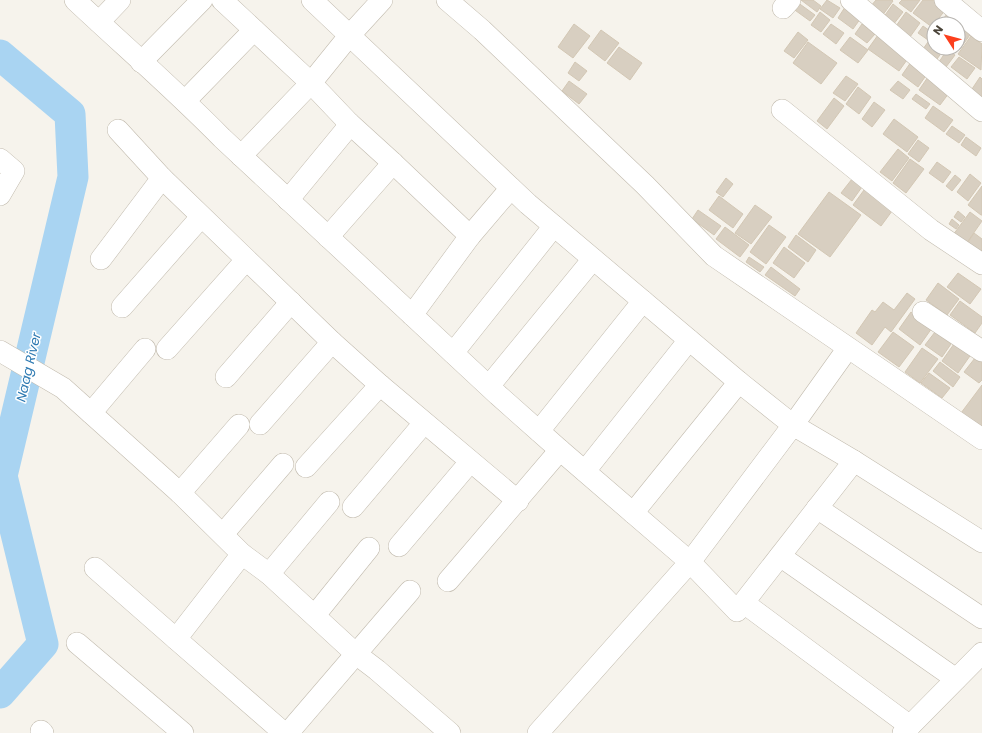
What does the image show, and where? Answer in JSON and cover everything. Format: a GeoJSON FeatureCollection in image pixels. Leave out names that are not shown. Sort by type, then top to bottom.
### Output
{"type":"FeatureCollection","features":[{"type":"Feature","properties":{"kind":"street"},"geometry":{"type":"LineString","coordinates":[[75,0],[141,62],[186,101],[241,156],[489,386],[560,450],[690,562],[737,611],[854,461]]}},
{"type":"Feature","properties":{"kind":"street"},"geometry":{"type":"LineString","coordinates":[[99,22],[120,0]]}},
{"type":"Feature","properties":{"kind":"street"},"geometry":{"type":"LineString","coordinates":[[141,62],[202,0]]}},
{"type":"Feature","properties":{"kind":"street"},"geometry":{"type":"LineString","coordinates":[[222,0],[311,83],[349,123],[470,236]]}},
{"type":"Feature","properties":{"kind":"street"},"geometry":{"type":"LineString","coordinates":[[312,0],[511,188],[739,382],[793,425],[854,461],[982,542]]}},
{"type":"Feature","properties":{"kind":"street"},"geometry":{"type":"LineString","coordinates":[[241,156],[311,83],[349,36],[382,0]]}},
{"type":"Feature","properties":{"kind":"street"},"geometry":{"type":"LineString","coordinates":[[447,0],[482,30],[645,185],[714,256],[982,439]]}},
{"type":"Feature","properties":{"kind":"street"},"geometry":{"type":"LineString","coordinates":[[851,0],[982,111]]}},
{"type":"Feature","properties":{"kind":"street"},"geometry":{"type":"LineString","coordinates":[[945,0],[982,31]]}},
{"type":"Feature","properties":{"kind":"street"},"geometry":{"type":"LineString","coordinates":[[186,101],[254,30]]}},
{"type":"Feature","properties":{"kind":"street"},"geometry":{"type":"LineString","coordinates":[[782,110],[931,230],[982,264]]}},
{"type":"Feature","properties":{"kind":"street"},"geometry":{"type":"LineString","coordinates":[[288,200],[344,132],[349,123]]}},
{"type":"Feature","properties":{"kind":"street"},"geometry":{"type":"LineString","coordinates":[[118,130],[162,178],[201,217],[332,342],[424,423],[518,501]]}},
{"type":"Feature","properties":{"kind":"street"},"geometry":{"type":"LineString","coordinates":[[0,158],[14,171],[0,195]]}},
{"type":"Feature","properties":{"kind":"street"},"geometry":{"type":"LineString","coordinates":[[328,237],[393,163]]}},
{"type":"Feature","properties":{"kind":"street"},"geometry":{"type":"LineString","coordinates":[[101,259],[162,178]]}},
{"type":"Feature","properties":{"kind":"street"},"geometry":{"type":"LineString","coordinates":[[412,315],[470,236],[511,188]]}},
{"type":"Feature","properties":{"kind":"street"},"geometry":{"type":"LineString","coordinates":[[122,307],[201,217]]}},
{"type":"Feature","properties":{"kind":"street"},"geometry":{"type":"LineString","coordinates":[[453,353],[554,226]]}},
{"type":"Feature","properties":{"kind":"street"},"geometry":{"type":"LineString","coordinates":[[489,386],[593,259]]}},
{"type":"Feature","properties":{"kind":"street"},"geometry":{"type":"LineString","coordinates":[[167,349],[246,260]]}},
{"type":"Feature","properties":{"kind":"street"},"geometry":{"type":"LineString","coordinates":[[539,431],[643,301]]}},
{"type":"Feature","properties":{"kind":"street"},"geometry":{"type":"LineString","coordinates":[[226,377],[291,302]]}},
{"type":"Feature","properties":{"kind":"street"},"geometry":{"type":"LineString","coordinates":[[923,312],[982,350]]}},
{"type":"Feature","properties":{"kind":"street"},"geometry":{"type":"LineString","coordinates":[[585,471],[689,340]]}},
{"type":"Feature","properties":{"kind":"street"},"geometry":{"type":"LineString","coordinates":[[260,424],[332,342]]}},
{"type":"Feature","properties":{"kind":"street"},"geometry":{"type":"LineString","coordinates":[[538,733],[690,562],[793,425],[848,348]]}},
{"type":"Feature","properties":{"kind":"street"},"geometry":{"type":"LineString","coordinates":[[91,413],[145,349]]}},
{"type":"Feature","properties":{"kind":"street"},"geometry":{"type":"LineString","coordinates":[[0,351],[63,388],[180,493],[242,554],[269,574],[356,654],[377,670],[450,733]]}},
{"type":"Feature","properties":{"kind":"street"},"geometry":{"type":"LineString","coordinates":[[633,513],[739,382]]}},
{"type":"Feature","properties":{"kind":"street"},"geometry":{"type":"LineString","coordinates":[[306,467],[380,385]]}},
{"type":"Feature","properties":{"kind":"street"},"geometry":{"type":"LineString","coordinates":[[352,507],[424,423]]}},
{"type":"Feature","properties":{"kind":"street"},"geometry":{"type":"LineString","coordinates":[[180,493],[239,425]]}},
{"type":"Feature","properties":{"kind":"street"},"geometry":{"type":"LineString","coordinates":[[448,582],[560,450]]}},
{"type":"Feature","properties":{"kind":"street"},"geometry":{"type":"LineString","coordinates":[[399,546],[470,462]]}},
{"type":"Feature","properties":{"kind":"street"},"geometry":{"type":"LineString","coordinates":[[223,534],[283,464]]}},
{"type":"Feature","properties":{"kind":"street"},"geometry":{"type":"LineString","coordinates":[[269,574],[329,502]]}},
{"type":"Feature","properties":{"kind":"street"},"geometry":{"type":"LineString","coordinates":[[817,508],[982,618]]}},
{"type":"Feature","properties":{"kind":"street"},"geometry":{"type":"LineString","coordinates":[[315,615],[368,548]]}},
{"type":"Feature","properties":{"kind":"street"},"geometry":{"type":"LineString","coordinates":[[176,639],[242,554]]}},
{"type":"Feature","properties":{"kind":"street"},"geometry":{"type":"LineString","coordinates":[[780,556],[956,680]]}},
{"type":"Feature","properties":{"kind":"street"},"geometry":{"type":"LineString","coordinates":[[94,568],[284,733]]}},
{"type":"Feature","properties":{"kind":"street"},"geometry":{"type":"LineString","coordinates":[[288,733],[410,591]]}},
{"type":"Feature","properties":{"kind":"street"},"geometry":{"type":"LineString","coordinates":[[744,603],[906,730],[982,653]]}},
{"type":"Feature","properties":{"kind":"street"},"geometry":{"type":"LineString","coordinates":[[77,643],[183,733]]}},
{"type":"Feature","properties":{"kind":"building"},"geometry":{"type":"Polygon","coordinates":[[[801,0],[813,0],[821,6],[817,12],[801,0]]]}},
{"type":"Feature","properties":{"kind":"building"},"geometry":{"type":"Polygon","coordinates":[[[827,0],[840,8],[833,18],[820,9],[827,0]]]}},
{"type":"Feature","properties":{"kind":"building"},"geometry":{"type":"Polygon","coordinates":[[[876,0],[893,1],[882,16],[870,7],[876,0]]]}},
{"type":"Feature","properties":{"kind":"building"},"geometry":{"type":"Polygon","coordinates":[[[902,0],[920,0],[911,12],[899,3],[902,0]]]}},
{"type":"Feature","properties":{"kind":"building"},"geometry":{"type":"Polygon","coordinates":[[[923,0],[934,0],[946,9],[941,16],[926,16],[926,23],[913,13],[923,0]]]}},
{"type":"Feature","properties":{"kind":"building"},"geometry":{"type":"Polygon","coordinates":[[[797,2],[815,15],[810,21],[792,8],[797,2]]]}},
{"type":"Feature","properties":{"kind":"building"},"geometry":{"type":"Polygon","coordinates":[[[847,4],[863,15],[853,29],[838,18],[847,4]]]}},
{"type":"Feature","properties":{"kind":"building"},"geometry":{"type":"Polygon","coordinates":[[[893,4],[903,12],[893,25],[883,18],[893,4]]]}},
{"type":"Feature","properties":{"kind":"building"},"geometry":{"type":"Polygon","coordinates":[[[820,12],[830,20],[821,32],[811,25],[820,12]]]}},
{"type":"Feature","properties":{"kind":"building"},"geometry":{"type":"Polygon","coordinates":[[[906,12],[920,23],[910,37],[896,26],[906,12]]]}},
{"type":"Feature","properties":{"kind":"building"},"geometry":{"type":"Polygon","coordinates":[[[574,24],[590,36],[573,58],[558,47],[574,24]]]}},
{"type":"Feature","properties":{"kind":"building"},"geometry":{"type":"Polygon","coordinates":[[[831,24],[844,33],[836,44],[823,34],[831,24]]]}},
{"type":"Feature","properties":{"kind":"building"},"geometry":{"type":"Polygon","coordinates":[[[862,24],[875,34],[867,43],[855,34],[862,24]]]}},
{"type":"Feature","properties":{"kind":"building"},"geometry":{"type":"Polygon","coordinates":[[[923,26],[926,28],[926,39],[918,33],[923,26]]]}},
{"type":"Feature","properties":{"kind":"building"},"geometry":{"type":"Polygon","coordinates":[[[966,28],[972,32],[966,40],[966,28]]]}},
{"type":"Feature","properties":{"kind":"building"},"geometry":{"type":"Polygon","coordinates":[[[601,30],[619,43],[605,61],[588,48],[601,30]]]}},
{"type":"Feature","properties":{"kind":"building"},"geometry":{"type":"Polygon","coordinates":[[[798,32],[808,40],[794,58],[784,51],[798,32]]]}},
{"type":"Feature","properties":{"kind":"building"},"geometry":{"type":"Polygon","coordinates":[[[878,35],[909,57],[899,71],[868,49],[878,35]]]}},
{"type":"Feature","properties":{"kind":"building"},"geometry":{"type":"Polygon","coordinates":[[[971,36],[982,44],[981,70],[961,56],[966,56],[966,43],[971,36]]]}},
{"type":"Feature","properties":{"kind":"building"},"geometry":{"type":"Polygon","coordinates":[[[850,37],[868,50],[858,63],[840,50],[850,37]]]}},
{"type":"Feature","properties":{"kind":"building"},"geometry":{"type":"Polygon","coordinates":[[[808,42],[837,63],[821,84],[793,63],[808,42]]]}},
{"type":"Feature","properties":{"kind":"building"},"geometry":{"type":"Polygon","coordinates":[[[619,47],[642,63],[630,80],[607,63],[619,47]]]}},
{"type":"Feature","properties":{"kind":"building"},"geometry":{"type":"Polygon","coordinates":[[[943,56],[954,56],[946,67],[939,62],[943,56]]]}},
{"type":"Feature","properties":{"kind":"building"},"geometry":{"type":"Polygon","coordinates":[[[959,57],[975,68],[967,79],[951,67],[959,57]]]}},
{"type":"Feature","properties":{"kind":"building"},"geometry":{"type":"Polygon","coordinates":[[[575,62],[587,71],[579,81],[568,73],[575,62]]]}},
{"type":"Feature","properties":{"kind":"building"},"geometry":{"type":"Polygon","coordinates":[[[911,62],[927,74],[918,87],[902,75],[911,62]]]}},
{"type":"Feature","properties":{"kind":"building"},"geometry":{"type":"Polygon","coordinates":[[[846,76],[858,84],[845,101],[833,93],[846,76]]]}},
{"type":"Feature","properties":{"kind":"building"},"geometry":{"type":"Polygon","coordinates":[[[928,77],[949,93],[940,105],[919,90],[928,77]]]}},
{"type":"Feature","properties":{"kind":"building"},"geometry":{"type":"Polygon","coordinates":[[[980,77],[982,79],[982,101],[970,92],[980,77]]]}},
{"type":"Feature","properties":{"kind":"building"},"geometry":{"type":"Polygon","coordinates":[[[569,81],[587,94],[579,104],[562,91],[569,81]]]}},
{"type":"Feature","properties":{"kind":"building"},"geometry":{"type":"Polygon","coordinates":[[[898,81],[910,90],[903,99],[890,90],[898,81]]]}},
{"type":"Feature","properties":{"kind":"building"},"geometry":{"type":"Polygon","coordinates":[[[858,87],[871,97],[859,114],[846,104],[858,87]]]}},
{"type":"Feature","properties":{"kind":"building"},"geometry":{"type":"Polygon","coordinates":[[[916,94],[930,104],[926,109],[912,99],[916,94]]]}},
{"type":"Feature","properties":{"kind":"building"},"geometry":{"type":"Polygon","coordinates":[[[834,98],[844,106],[827,129],[817,121],[834,98]]]}},
{"type":"Feature","properties":{"kind":"building"},"geometry":{"type":"Polygon","coordinates":[[[874,102],[885,110],[872,127],[862,119],[874,102]]]}},
{"type":"Feature","properties":{"kind":"building"},"geometry":{"type":"Polygon","coordinates":[[[933,106],[953,120],[944,132],[925,118],[933,106]]]}},
{"type":"Feature","properties":{"kind":"building"},"geometry":{"type":"Polygon","coordinates":[[[894,119],[918,137],[907,152],[883,134],[894,119]]]}},
{"type":"Feature","properties":{"kind":"building"},"geometry":{"type":"Polygon","coordinates":[[[952,126],[965,135],[959,143],[946,134],[952,126]]]}},
{"type":"Feature","properties":{"kind":"building"},"geometry":{"type":"Polygon","coordinates":[[[966,137],[981,148],[976,156],[961,145],[966,137]]]}},
{"type":"Feature","properties":{"kind":"building"},"geometry":{"type":"Polygon","coordinates":[[[918,140],[929,148],[919,162],[908,154],[918,140]]]}},
{"type":"Feature","properties":{"kind":"building"},"geometry":{"type":"Polygon","coordinates":[[[898,149],[909,158],[892,181],[880,172],[898,149]]]}},
{"type":"Feature","properties":{"kind":"building"},"geometry":{"type":"Polygon","coordinates":[[[910,159],[924,169],[906,193],[893,183],[910,159]]]}},
{"type":"Feature","properties":{"kind":"building"},"geometry":{"type":"Polygon","coordinates":[[[937,162],[951,172],[943,183],[929,173],[937,162]]]}},
{"type":"Feature","properties":{"kind":"building"},"geometry":{"type":"Polygon","coordinates":[[[970,174],[981,183],[968,201],[957,192],[970,174]]]}},
{"type":"Feature","properties":{"kind":"building"},"geometry":{"type":"Polygon","coordinates":[[[955,175],[961,180],[952,191],[946,186],[955,175]]]}},
{"type":"Feature","properties":{"kind":"building"},"geometry":{"type":"Polygon","coordinates":[[[726,178],[733,184],[723,197],[716,192],[726,178]]]}},
{"type":"Feature","properties":{"kind":"building"},"geometry":{"type":"Polygon","coordinates":[[[852,179],[862,187],[852,201],[841,193],[852,179]]]}},
{"type":"Feature","properties":{"kind":"building"},"geometry":{"type":"Polygon","coordinates":[[[867,186],[895,207],[881,226],[853,205],[867,186]]]}},
{"type":"Feature","properties":{"kind":"building"},"geometry":{"type":"Polygon","coordinates":[[[982,186],[982,215],[981,215],[968,205],[982,186]]]}},
{"type":"Feature","properties":{"kind":"building"},"geometry":{"type":"Polygon","coordinates":[[[829,192],[861,215],[830,257],[798,234],[829,192]]]}},
{"type":"Feature","properties":{"kind":"building"},"geometry":{"type":"Polygon","coordinates":[[[719,196],[743,214],[733,228],[709,210],[719,196]]]}},
{"type":"Feature","properties":{"kind":"building"},"geometry":{"type":"Polygon","coordinates":[[[755,205],[772,217],[751,244],[735,233],[755,205]]]}},
{"type":"Feature","properties":{"kind":"building"},"geometry":{"type":"Polygon","coordinates":[[[698,210],[721,226],[714,235],[692,219],[698,210]]]}},
{"type":"Feature","properties":{"kind":"building"},"geometry":{"type":"Polygon","coordinates":[[[958,211],[965,217],[961,222],[954,217],[958,211]]]}},
{"type":"Feature","properties":{"kind":"building"},"geometry":{"type":"Polygon","coordinates":[[[970,212],[982,221],[966,244],[953,235],[970,212]]]}},
{"type":"Feature","properties":{"kind":"building"},"geometry":{"type":"Polygon","coordinates":[[[952,219],[959,225],[956,229],[949,224],[952,219]]]}},
{"type":"Feature","properties":{"kind":"building"},"geometry":{"type":"Polygon","coordinates":[[[769,225],[786,237],[766,264],[750,252],[769,225]]]}},
{"type":"Feature","properties":{"kind":"building"},"geometry":{"type":"Polygon","coordinates":[[[725,227],[749,245],[740,257],[716,239],[725,227]]]}},
{"type":"Feature","properties":{"kind":"building"},"geometry":{"type":"Polygon","coordinates":[[[974,233],[982,239],[982,261],[964,248],[974,233]]]}},
{"type":"Feature","properties":{"kind":"building"},"geometry":{"type":"Polygon","coordinates":[[[796,235],[816,250],[808,262],[788,247],[796,235]]]}},
{"type":"Feature","properties":{"kind":"building"},"geometry":{"type":"Polygon","coordinates":[[[784,247],[805,263],[794,278],[773,263],[784,247]]]}},
{"type":"Feature","properties":{"kind":"building"},"geometry":{"type":"Polygon","coordinates":[[[749,257],[764,267],[760,272],[746,262],[749,257]]]}},
{"type":"Feature","properties":{"kind":"building"},"geometry":{"type":"Polygon","coordinates":[[[771,267],[800,289],[795,296],[765,275],[771,267]]]}},
{"type":"Feature","properties":{"kind":"building"},"geometry":{"type":"Polygon","coordinates":[[[958,273],[981,289],[970,304],[947,287],[958,273]]]}},
{"type":"Feature","properties":{"kind":"building"},"geometry":{"type":"Polygon","coordinates":[[[938,283],[959,299],[947,315],[926,300],[938,283]]]}},
{"type":"Feature","properties":{"kind":"building"},"geometry":{"type":"Polygon","coordinates":[[[907,293],[915,299],[891,332],[885,327],[872,345],[856,333],[872,310],[875,312],[883,302],[894,310],[907,293]]]}},
{"type":"Feature","properties":{"kind":"building"},"geometry":{"type":"Polygon","coordinates":[[[960,301],[982,317],[982,323],[975,333],[950,315],[960,301]]]}},
{"type":"Feature","properties":{"kind":"building"},"geometry":{"type":"Polygon","coordinates":[[[911,312],[932,328],[920,345],[899,329],[911,312]]]}},
{"type":"Feature","properties":{"kind":"building"},"geometry":{"type":"Polygon","coordinates":[[[893,332],[914,347],[899,367],[878,352],[893,332]]]}},
{"type":"Feature","properties":{"kind":"building"},"geometry":{"type":"Polygon","coordinates":[[[935,332],[951,344],[942,357],[925,345],[935,332]]]}},
{"type":"Feature","properties":{"kind":"building"},"geometry":{"type":"Polygon","coordinates":[[[956,341],[972,353],[958,373],[942,361],[956,341]]]}},
{"type":"Feature","properties":{"kind":"building"},"geometry":{"type":"Polygon","coordinates":[[[922,348],[938,359],[920,383],[905,372],[922,348]]]}},
{"type":"Feature","properties":{"kind":"building"},"geometry":{"type":"Polygon","coordinates":[[[975,358],[982,362],[982,380],[979,383],[964,372],[975,358]]]}},
{"type":"Feature","properties":{"kind":"building"},"geometry":{"type":"Polygon","coordinates":[[[940,362],[960,377],[953,387],[933,371],[940,362]]]}},
{"type":"Feature","properties":{"kind":"building"},"geometry":{"type":"Polygon","coordinates":[[[929,373],[950,388],[942,398],[921,383],[929,373]]]}},
{"type":"Feature","properties":{"kind":"building"},"geometry":{"type":"Polygon","coordinates":[[[982,385],[982,426],[961,413],[982,385]]]}},
{"type":"Feature","properties":{"kind":"waterway","name":"Naag River"},"geometry":{"type":"LineString","coordinates":[[0,55],[70,114],[73,177],[2,476],[43,644],[0,693]]}}]}
